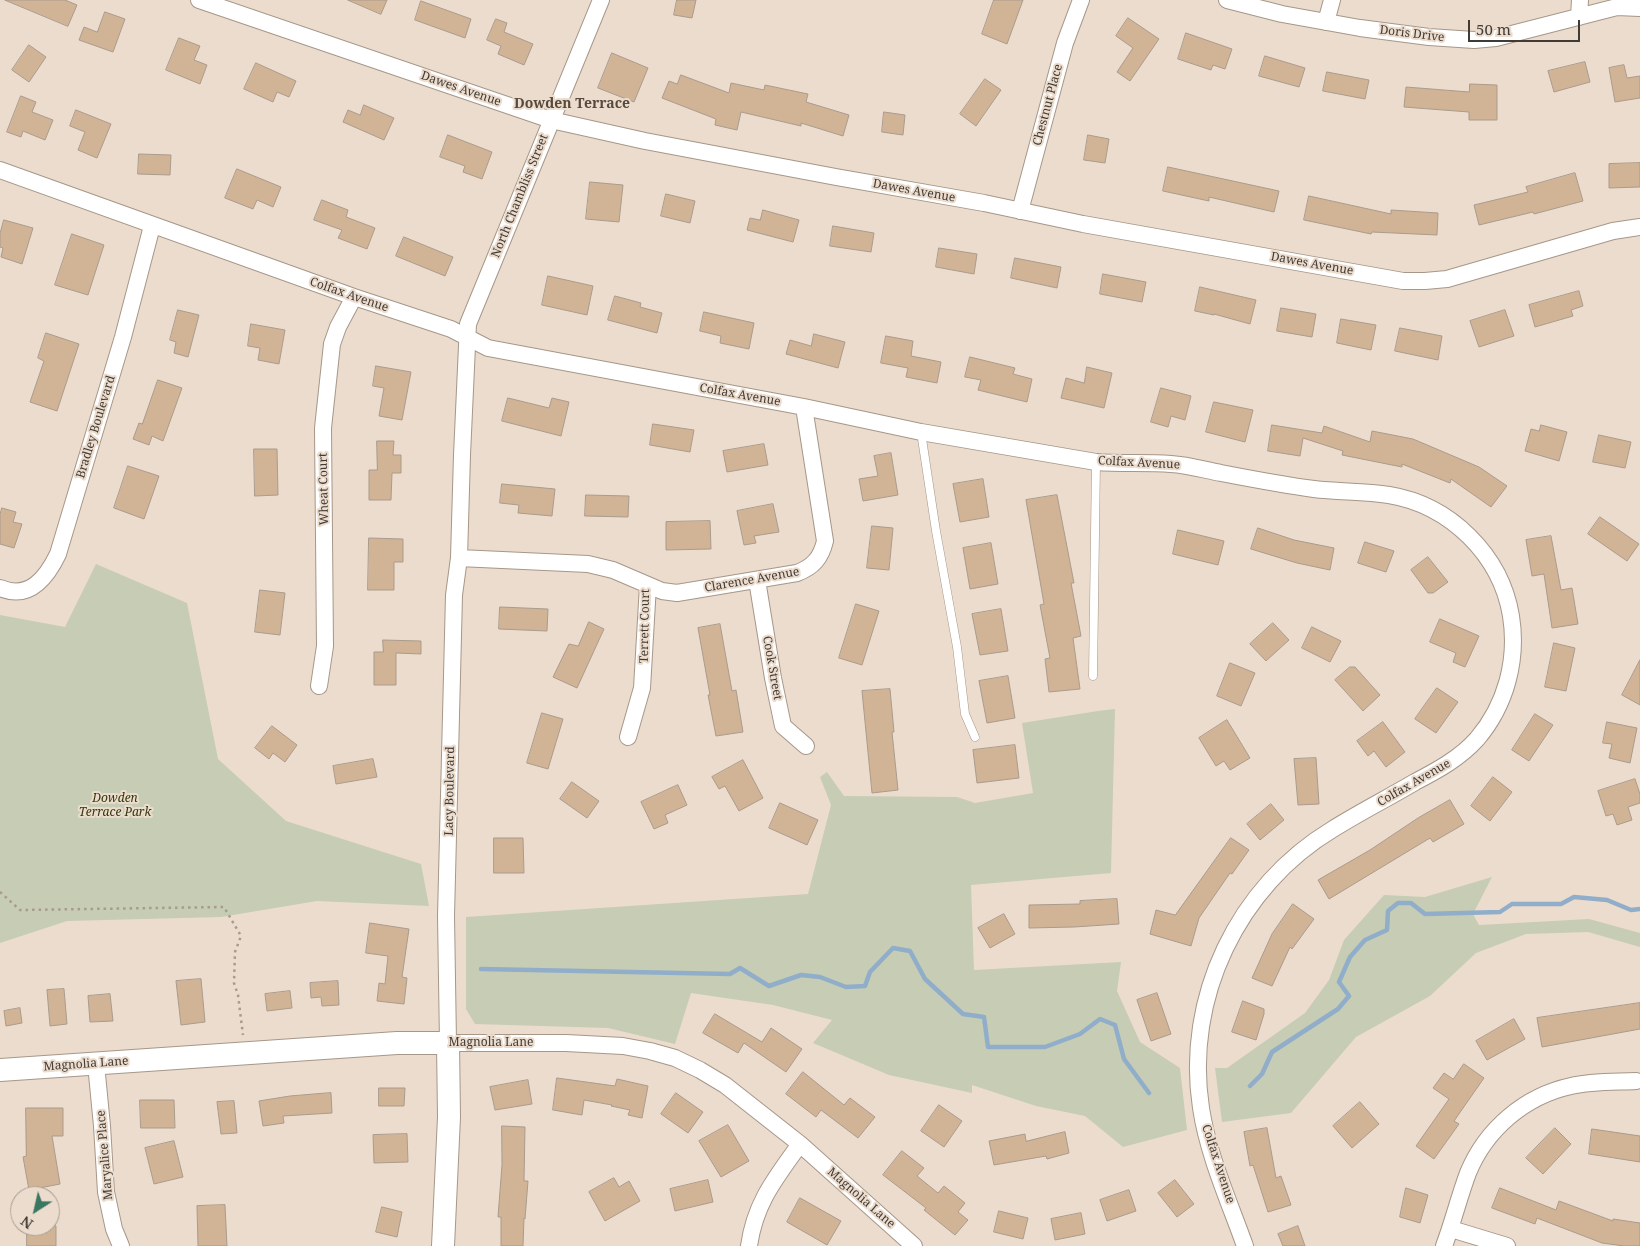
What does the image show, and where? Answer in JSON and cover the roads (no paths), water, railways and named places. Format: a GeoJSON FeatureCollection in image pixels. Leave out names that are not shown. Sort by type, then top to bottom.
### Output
{"type":"FeatureCollection","features":[{"type":"Feature","properties":{"kind":"street","name":"Dawes Avenue"},"geometry":{"type":"LineString","coordinates":[[199,0],[551,120],[645,141],[1020,210],[1083,224],[1403,281],[1447,279],[1614,231],[1640,227]]}},
{"type":"Feature","properties":{"kind":"street","name":"North Chambliss Street"},"geometry":{"type":"LineString","coordinates":[[468,337],[468,324],[476,303],[601,0]]}},
{"type":"Feature","properties":{"kind":"street","name":"Chestnut Place"},"geometry":{"type":"LineString","coordinates":[[1020,210],[1065,43],[1081,0]]}},
{"type":"Feature","properties":{"kind":"street","name":"Doris Drive"},"geometry":{"type":"LineString","coordinates":[[1227,0],[1282,14],[1326,22],[1429,37],[1474,40],[1496,38],[1617,7],[1640,8]]}},
{"type":"Feature","properties":{"kind":"street"},"geometry":{"type":"LineString","coordinates":[[1326,22],[1332,0]]}},
{"type":"Feature","properties":{"kind":"street"},"geometry":{"type":"LineString","coordinates":[[1579,17],[1580,0]]}},
{"type":"Feature","properties":{"kind":"street","name":"Colfax Avenue"},"geometry":{"type":"LineString","coordinates":[[0,170],[152,226],[451,329],[488,348],[804,407],[921,432],[1096,462],[1173,464],[1314,489],[1388,494],[1410,500],[1454,522],[1471,538],[1491,563],[1502,584],[1509,606],[1513,636],[1510,674],[1491,720],[1476,740],[1453,761],[1332,830],[1306,847],[1280,870],[1257,896],[1238,922],[1222,954],[1210,985],[1199,1041],[1198,1074],[1201,1107],[1207,1138],[1245,1246]]}},
{"type":"Feature","properties":{"kind":"street","name":"Bradley Boulevard"},"geometry":{"type":"LineString","coordinates":[[0,588],[9,592],[20,592],[31,588],[41,581],[52,568],[58,554],[122,337],[152,226]]}},
{"type":"Feature","properties":{"kind":"street","name":"Wheat Court"},"geometry":{"type":"LineString","coordinates":[[319,686],[325,646],[323,428],[332,344],[338,327],[354,297]]}},
{"type":"Feature","properties":{"kind":"street","name":"Lacy Boulevard"},"geometry":{"type":"LineString","coordinates":[[443,1246],[449,1117],[446,916],[454,595],[459,558],[468,337]]}},
{"type":"Feature","properties":{"kind":"street","name":"Clarence Avenue"},"geometry":{"type":"LineString","coordinates":[[648,584],[662,591],[677,593],[797,573],[807,569],[816,562],[822,552],[825,541],[804,407]]}},
{"type":"Feature","properties":{"kind":"street","name":"Terrett Court"},"geometry":{"type":"LineString","coordinates":[[459,558],[588,564],[613,570],[648,584],[642,688],[628,737]]}},
{"type":"Feature","properties":{"kind":"street","name":"Cook Street"},"geometry":{"type":"LineString","coordinates":[[757,580],[783,726],[806,746]]}},
{"type":"Feature","properties":{"kind":"street","name":"Magnolia Lane"},"geometry":{"type":"LineString","coordinates":[[0,1070],[397,1043],[566,1043],[623,1046],[650,1050],[675,1058],[725,1085],[800,1144],[914,1246]]}},
{"type":"Feature","properties":{"kind":"street","name":"Maryalice Place"},"geometry":{"type":"LineString","coordinates":[[96,1064],[106,1192],[114,1229],[120,1246]]}},
{"type":"Feature","properties":{"kind":"street"},"geometry":{"type":"LineString","coordinates":[[1444,1246],[1468,1174],[1478,1153],[1492,1133],[1510,1116],[1527,1103],[1549,1092],[1595,1083],[1636,1081]]}},
{"type":"Feature","properties":{"kind":"street"},"geometry":{"type":"LineString","coordinates":[[749,1246],[757,1210],[800,1144]]}},
{"type":"Feature","properties":{"kind":"street"},"geometry":{"type":"LineString","coordinates":[[1451,1229],[1507,1246]]}},
{"type":"Feature","properties":{"kind":"lane"},"geometry":{"type":"LineString","coordinates":[[921,432],[957,647],[965,714],[975,737]]}},
{"type":"Feature","properties":{"kind":"lane"},"geometry":{"type":"LineString","coordinates":[[1094,676],[1096,462]]}},
{"type":"Feature","properties":{"kind":"waterway"},"geometry":{"type":"LineString","coordinates":[[1250,1086],[1262,1074],[1272,1052],[1338,1009],[1349,996],[1339,982],[1350,957],[1365,940],[1387,930],[1388,911],[1398,903],[1411,903],[1425,914],[1500,912],[1512,904],[1561,904],[1574,897],[1607,900],[1631,910],[1640,909]]}},
{"type":"Feature","properties":{"kind":"waterway"},"geometry":{"type":"LineString","coordinates":[[481,969],[730,974],[740,968],[769,986],[801,975],[820,977],[846,987],[865,986],[870,972],[893,948],[910,951],[925,979],[963,1014],[984,1017],[988,1047],[1045,1047],[1080,1034],[1100,1019],[1115,1025],[1124,1059],[1149,1093]]}},
{"type":"Feature","properties":{"kind":"district","name":"Dowden Terrace"},"geometry":{"type":"Point","coordinates":[572,104]}},
{"type":"Feature","properties":{"kind":"park label","name":"Dowden Terrace Park"},"geometry":{"type":"Point","coordinates":[115,806]}}]}
